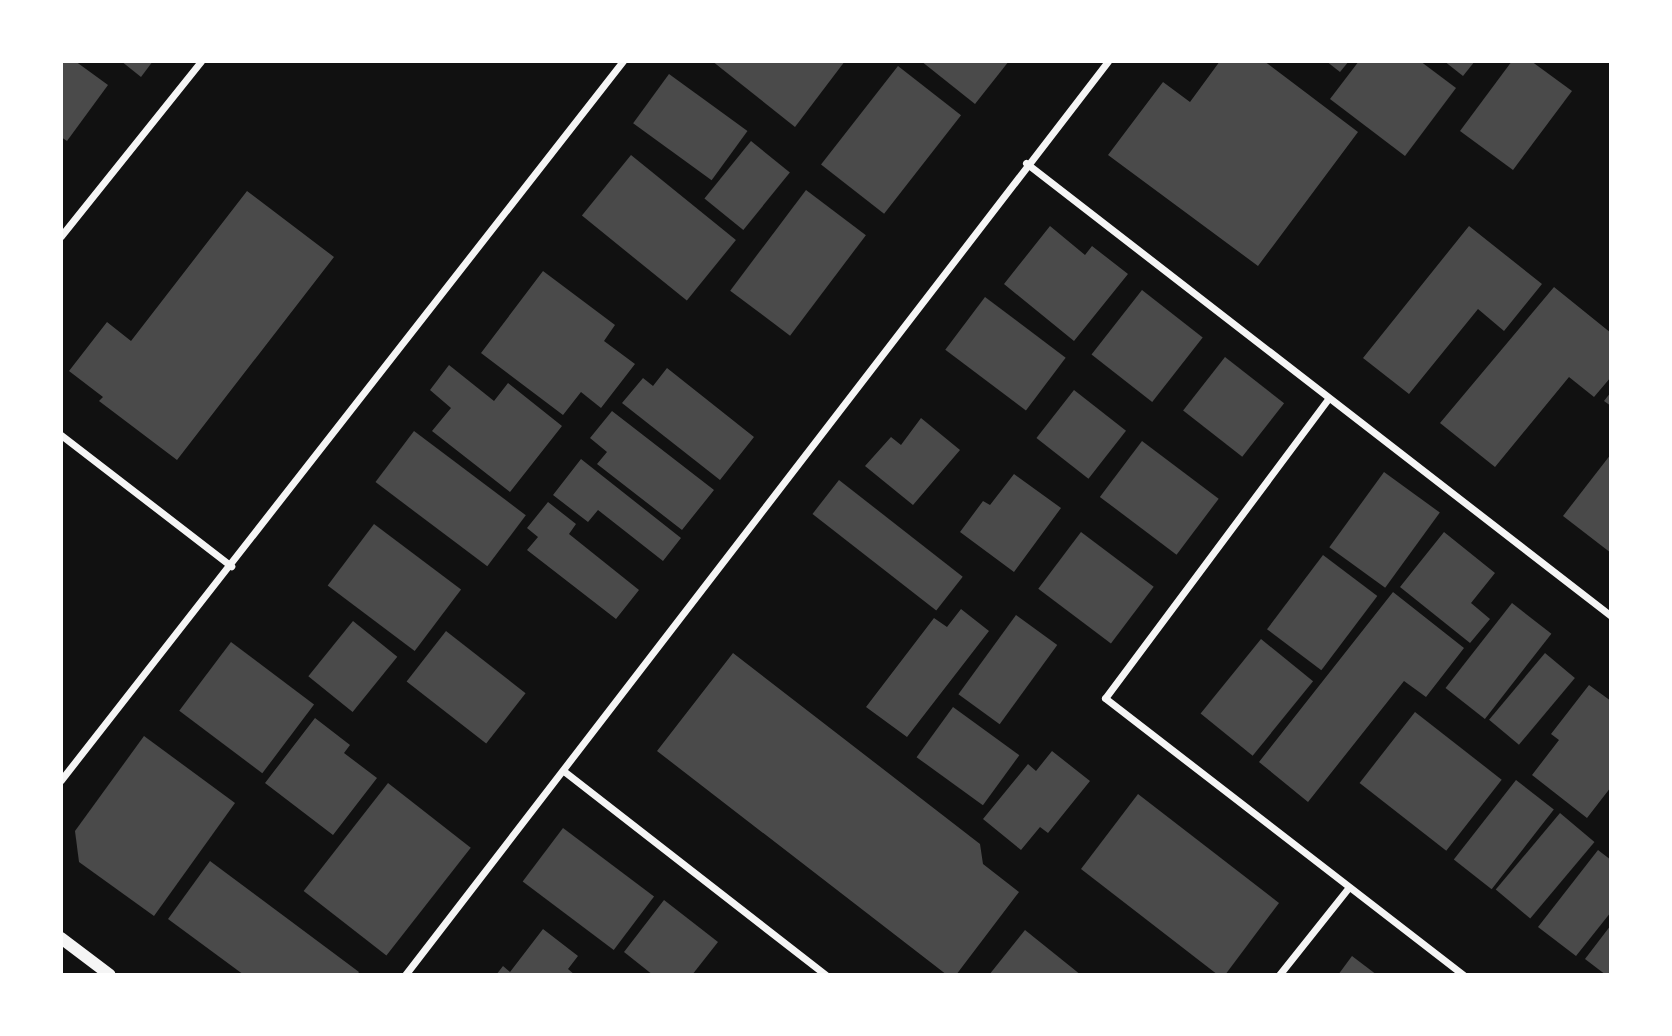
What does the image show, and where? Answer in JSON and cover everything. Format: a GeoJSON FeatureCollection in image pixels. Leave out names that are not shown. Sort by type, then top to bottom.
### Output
{"type":"FeatureCollection","features":[{"type":"Feature","properties":{"kind":"street"},"geometry":{"type":"LineString","coordinates":[[61,236],[201,61]]}},
{"type":"Feature","properties":{"kind":"street"},"geometry":{"type":"LineString","coordinates":[[61,780],[231,566],[623,61]]}},
{"type":"Feature","properties":{"kind":"street"},"geometry":{"type":"LineString","coordinates":[[404,975],[565,772],[1026,163],[1108,61]]}},
{"type":"Feature","properties":{"kind":"street"},"geometry":{"type":"LineString","coordinates":[[1026,163],[1611,616]]}},
{"type":"Feature","properties":{"kind":"street"},"geometry":{"type":"LineString","coordinates":[[1328,399],[1105,698],[1463,975]]}},
{"type":"Feature","properties":{"kind":"street"},"geometry":{"type":"LineString","coordinates":[[61,435],[231,566]]}},
{"type":"Feature","properties":{"kind":"street"},"geometry":{"type":"LineString","coordinates":[[565,772],[826,975]]}},
{"type":"Feature","properties":{"kind":"street"},"geometry":{"type":"LineString","coordinates":[[1279,975],[1349,887]]}},
{"type":"Feature","properties":{"kind":"street"},"geometry":{"type":"LineString","coordinates":[[61,938],[110,975]]}},
{"type":"Feature","properties":{"kind":"building"},"geometry":{"type":"Polygon","coordinates":[[[61,61],[75,61],[108,85],[67,141],[61,137],[61,61]]]}},
{"type":"Feature","properties":{"kind":"building"},"geometry":{"type":"Polygon","coordinates":[[[121,61],[153,61],[141,77],[121,61]]]}},
{"type":"Feature","properties":{"kind":"building"},"geometry":{"type":"Polygon","coordinates":[[[712,61],[845,61],[795,127],[712,61]]]}},
{"type":"Feature","properties":{"kind":"building"},"geometry":{"type":"Polygon","coordinates":[[[921,61],[1009,61],[975,104],[921,61]]]}},
{"type":"Feature","properties":{"kind":"building"},"geometry":{"type":"Polygon","coordinates":[[[1220,61],[1264,61],[1358,132],[1258,266],[1108,155],[1163,82],[1190,102],[1220,61]]]}},
{"type":"Feature","properties":{"kind":"building"},"geometry":{"type":"Polygon","coordinates":[[[1326,61],[1349,61],[1340,72],[1326,61]]]}},
{"type":"Feature","properties":{"kind":"building"},"geometry":{"type":"Polygon","coordinates":[[[1359,61],[1420,61],[1456,88],[1405,156],[1330,99],[1359,61]]]}},
{"type":"Feature","properties":{"kind":"building"},"geometry":{"type":"Polygon","coordinates":[[[1444,61],[1475,61],[1463,76],[1444,61]]]}},
{"type":"Feature","properties":{"kind":"building"},"geometry":{"type":"Polygon","coordinates":[[[1512,61],[1531,61],[1572,91],[1513,170],[1460,131],[1512,61]]]}},
{"type":"Feature","properties":{"kind":"building"},"geometry":{"type":"Polygon","coordinates":[[[898,66],[961,115],[884,214],[821,165],[898,66]]]}},
{"type":"Feature","properties":{"kind":"building"},"geometry":{"type":"Polygon","coordinates":[[[669,74],[747,131],[712,180],[633,123],[669,74]]]}},
{"type":"Feature","properties":{"kind":"building"},"geometry":{"type":"Polygon","coordinates":[[[751,141],[790,172],[743,230],[704,199],[751,141]]]}},
{"type":"Feature","properties":{"kind":"building"},"geometry":{"type":"Polygon","coordinates":[[[631,155],[736,240],[687,301],[582,216],[631,155]]]}},
{"type":"Feature","properties":{"kind":"building"},"geometry":{"type":"Polygon","coordinates":[[[806,190],[866,235],[790,336],[730,291],[806,190]]]}},
{"type":"Feature","properties":{"kind":"building"},"geometry":{"type":"Polygon","coordinates":[[[247,191],[334,257],[177,460],[99,401],[103,397],[69,371],[107,322],[131,341],[247,191]]]}},
{"type":"Feature","properties":{"kind":"building"},"geometry":{"type":"Polygon","coordinates":[[[1050,226],[1085,255],[1092,246],[1128,274],[1074,341],[1004,284],[1050,226]]]}},
{"type":"Feature","properties":{"kind":"building"},"geometry":{"type":"Polygon","coordinates":[[[1469,226],[1542,284],[1504,331],[1478,309],[1409,394],[1363,358],[1469,226]]]}},
{"type":"Feature","properties":{"kind":"building"},"geometry":{"type":"Polygon","coordinates":[[[543,271],[615,325],[604,341],[635,364],[601,408],[581,392],[563,415],[481,353],[543,271]]]}},
{"type":"Feature","properties":{"kind":"building"},"geometry":{"type":"Polygon","coordinates":[[[1554,287],[1611,333],[1611,377],[1594,397],[1569,377],[1495,467],[1440,423],[1554,287]]]}},
{"type":"Feature","properties":{"kind":"building"},"geometry":{"type":"Polygon","coordinates":[[[1142,290],[1203,337],[1152,402],[1092,355],[1142,290]]]}},
{"type":"Feature","properties":{"kind":"building"},"geometry":{"type":"Polygon","coordinates":[[[985,297],[1066,358],[1026,410],[945,350],[985,297]]]}},
{"type":"Feature","properties":{"kind":"building"},"geometry":{"type":"Polygon","coordinates":[[[1225,357],[1284,403],[1242,457],[1183,411],[1225,357]]]}},
{"type":"Feature","properties":{"kind":"building"},"geometry":{"type":"Polygon","coordinates":[[[449,365],[494,401],[508,383],[562,426],[510,492],[432,431],[451,408],[430,390],[449,365]]]}},
{"type":"Feature","properties":{"kind":"building"},"geometry":{"type":"Polygon","coordinates":[[[667,368],[754,437],[720,480],[622,403],[643,378],[653,386],[667,368]]]}},
{"type":"Feature","properties":{"kind":"building"},"geometry":{"type":"Polygon","coordinates":[[[1074,390],[1126,431],[1088,479],[1036,438],[1074,390]]]}},
{"type":"Feature","properties":{"kind":"building"},"geometry":{"type":"Polygon","coordinates":[[[1611,392],[1611,406],[1604,401],[1611,392]]]}},
{"type":"Feature","properties":{"kind":"building"},"geometry":{"type":"Polygon","coordinates":[[[612,411],[714,490],[682,530],[597,464],[607,452],[590,438],[612,411]]]}},
{"type":"Feature","properties":{"kind":"building"},"geometry":{"type":"Polygon","coordinates":[[[921,418],[960,450],[913,505],[865,466],[891,437],[901,445],[921,418]]]}},
{"type":"Feature","properties":{"kind":"building"},"geometry":{"type":"Polygon","coordinates":[[[414,431],[526,515],[487,566],[375,482],[414,431]]]}},
{"type":"Feature","properties":{"kind":"building"},"geometry":{"type":"Polygon","coordinates":[[[1142,441],[1219,499],[1177,555],[1100,497],[1142,441]]]}},
{"type":"Feature","properties":{"kind":"building"},"geometry":{"type":"Polygon","coordinates":[[[1611,454],[1611,553],[1563,516],[1611,454]]]}},
{"type":"Feature","properties":{"kind":"building"},"geometry":{"type":"Polygon","coordinates":[[[581,459],[681,538],[663,561],[598,510],[588,522],[553,495],[581,459]]]}},
{"type":"Feature","properties":{"kind":"building"},"geometry":{"type":"Polygon","coordinates":[[[1384,472],[1440,513],[1385,588],[1329,547],[1384,472]]]}},
{"type":"Feature","properties":{"kind":"building"},"geometry":{"type":"Polygon","coordinates":[[[1014,474],[1061,508],[1014,572],[960,532],[983,501],[990,505],[1014,474]]]}},
{"type":"Feature","properties":{"kind":"building"},"geometry":{"type":"Polygon","coordinates":[[[839,480],[963,577],[936,611],[813,514],[839,480]]]}},
{"type":"Feature","properties":{"kind":"building"},"geometry":{"type":"Polygon","coordinates":[[[548,502],[576,524],[569,534],[639,590],[616,619],[527,550],[538,537],[527,528],[548,502]]]}},
{"type":"Feature","properties":{"kind":"building"},"geometry":{"type":"Polygon","coordinates":[[[374,524],[461,590],[415,651],[328,585],[374,524]]]}},
{"type":"Feature","properties":{"kind":"building"},"geometry":{"type":"Polygon","coordinates":[[[1081,532],[1154,587],[1111,643],[1038,589],[1081,532]]]}},
{"type":"Feature","properties":{"kind":"building"},"geometry":{"type":"Polygon","coordinates":[[[1444,532],[1495,573],[1471,603],[1490,619],[1470,643],[1400,587],[1444,532]]]}},
{"type":"Feature","properties":{"kind":"building"},"geometry":{"type":"Polygon","coordinates":[[[1323,555],[1377,596],[1321,670],[1267,629],[1323,555]]]}},
{"type":"Feature","properties":{"kind":"building"},"geometry":{"type":"Polygon","coordinates":[[[1393,592],[1464,648],[1426,697],[1404,681],[1308,802],[1259,762],[1393,592]]]}},
{"type":"Feature","properties":{"kind":"building"},"geometry":{"type":"Polygon","coordinates":[[[1512,603],[1551,634],[1485,719],[1446,688],[1512,603]]]}},
{"type":"Feature","properties":{"kind":"building"},"geometry":{"type":"Polygon","coordinates":[[[961,609],[989,631],[907,737],[866,707],[934,618],[947,627],[961,609]]]}},
{"type":"Feature","properties":{"kind":"building"},"geometry":{"type":"Polygon","coordinates":[[[1016,615],[1057,645],[1000,724],[958,694],[1016,615]]]}},
{"type":"Feature","properties":{"kind":"building"},"geometry":{"type":"Polygon","coordinates":[[[353,621],[397,657],[353,712],[308,676],[353,621]]]}},
{"type":"Feature","properties":{"kind":"building"},"geometry":{"type":"Polygon","coordinates":[[[446,631],[526,693],[486,744],[407,681],[446,631]]]}},
{"type":"Feature","properties":{"kind":"building"},"geometry":{"type":"Polygon","coordinates":[[[1261,639],[1313,681],[1253,756],[1201,714],[1261,639]]]}},
{"type":"Feature","properties":{"kind":"building"},"geometry":{"type":"Polygon","coordinates":[[[231,642],[314,705],[262,773],[179,711],[231,642]]]}},
{"type":"Feature","properties":{"kind":"building"},"geometry":{"type":"Polygon","coordinates":[[[733,653],[980,844],[983,864],[1019,892],[956,975],[947,975],[657,751],[733,653]]]}},
{"type":"Feature","properties":{"kind":"building"},"geometry":{"type":"Polygon","coordinates":[[[1545,653],[1575,678],[1519,745],[1489,720],[1545,653]]]}},
{"type":"Feature","properties":{"kind":"building"},"geometry":{"type":"Polygon","coordinates":[[[1589,685],[1611,701],[1611,787],[1587,818],[1532,775],[1559,740],[1551,734],[1589,685]]]}},
{"type":"Feature","properties":{"kind":"building"},"geometry":{"type":"Polygon","coordinates":[[[953,707],[1019,755],[983,805],[917,757],[953,707]]]}},
{"type":"Feature","properties":{"kind":"building"},"geometry":{"type":"Polygon","coordinates":[[[1415,712],[1502,780],[1446,851],[1360,783],[1415,712]]]}},
{"type":"Feature","properties":{"kind":"building"},"geometry":{"type":"Polygon","coordinates":[[[315,718],[350,745],[344,753],[377,778],[333,835],[265,783],[315,718]]]}},
{"type":"Feature","properties":{"kind":"building"},"geometry":{"type":"Polygon","coordinates":[[[144,736],[235,803],[154,916],[79,862],[75,831],[144,736]]]}},
{"type":"Feature","properties":{"kind":"building"},"geometry":{"type":"Polygon","coordinates":[[[1052,751],[1090,781],[1048,833],[1040,827],[1021,850],[983,819],[1028,764],[1036,771],[1052,751]]]}},
{"type":"Feature","properties":{"kind":"building"},"geometry":{"type":"Polygon","coordinates":[[[1516,780],[1554,810],[1492,889],[1454,860],[1516,780]]]}},
{"type":"Feature","properties":{"kind":"building"},"geometry":{"type":"Polygon","coordinates":[[[388,783],[471,848],[386,956],[304,891],[388,783]]]}},
{"type":"Feature","properties":{"kind":"building"},"geometry":{"type":"Polygon","coordinates":[[[1138,794],[1279,903],[1225,975],[1218,975],[1081,869],[1138,794]]]}},
{"type":"Feature","properties":{"kind":"building"},"geometry":{"type":"Polygon","coordinates":[[[1560,813],[1594,842],[1530,919],[1496,890],[1560,813]]]}},
{"type":"Feature","properties":{"kind":"building"},"geometry":{"type":"Polygon","coordinates":[[[563,828],[654,897],[614,950],[523,882],[563,828]]]}},
{"type":"Feature","properties":{"kind":"building"},"geometry":{"type":"Polygon","coordinates":[[[1598,850],[1611,860],[1611,912],[1576,956],[1538,927],[1598,850]]]}},
{"type":"Feature","properties":{"kind":"building"},"geometry":{"type":"Polygon","coordinates":[[[210,861],[359,972],[357,975],[244,975],[168,919],[210,861]]]}},
{"type":"Feature","properties":{"kind":"building"},"geometry":{"type":"Polygon","coordinates":[[[664,900],[718,942],[692,975],[653,975],[624,952],[664,900]]]}},
{"type":"Feature","properties":{"kind":"building"},"geometry":{"type":"Polygon","coordinates":[[[1611,925],[1611,975],[1606,975],[1585,959],[1611,925]]]}},
{"type":"Feature","properties":{"kind":"building"},"geometry":{"type":"Polygon","coordinates":[[[543,929],[578,956],[568,969],[575,975],[496,975],[503,966],[510,972],[543,929]]]}},
{"type":"Feature","properties":{"kind":"building"},"geometry":{"type":"Polygon","coordinates":[[[1025,930],[1081,975],[989,975],[1025,930]]]}},
{"type":"Feature","properties":{"kind":"building"},"geometry":{"type":"Polygon","coordinates":[[[1352,956],[1377,975],[1338,975],[1352,956]]]}}]}
